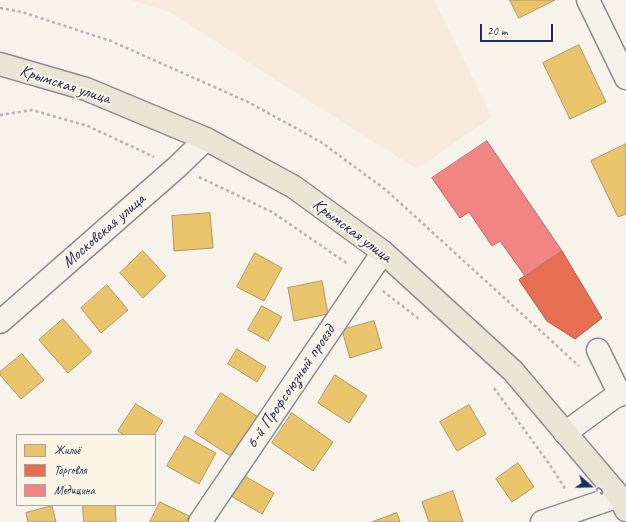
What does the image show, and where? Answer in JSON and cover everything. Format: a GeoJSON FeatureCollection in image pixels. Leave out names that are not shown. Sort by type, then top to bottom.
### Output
{"type":"FeatureCollection","features":[{"type":"Feature","properties":{"kind":"main road","name":"Крымская улица"},"geometry":{"type":"LineString","coordinates":[[0,64],[86,89],[206,139],[294,187],[383,252],[513,371],[565,432],[622,503]]}},
{"type":"Feature","properties":{"kind":"street"},"geometry":{"type":"LineString","coordinates":[[588,0],[626,78]]}},
{"type":"Feature","properties":{"kind":"street","name":"Московская улица"},"geometry":{"type":"LineString","coordinates":[[0,322],[206,139]]}},
{"type":"Feature","properties":{"kind":"street","name":"6-й Профсоюзный проезд"},"geometry":{"type":"LineString","coordinates":[[200,522],[383,252]]}},
{"type":"Feature","properties":{"kind":"street"},"geometry":{"type":"LineString","coordinates":[[565,432],[613,398],[623,394],[598,350]]}},
{"type":"Feature","properties":{"kind":"street"},"geometry":{"type":"LineString","coordinates":[[542,522],[579,510],[622,503]]}},
{"type":"Feature","properties":{"kind":"path"},"geometry":{"type":"LineString","coordinates":[[0,8],[22,12],[111,41],[248,102],[321,142],[386,190],[584,371]]}},
{"type":"Feature","properties":{"kind":"path"},"geometry":{"type":"LineString","coordinates":[[0,115],[32,110],[88,126],[272,212],[334,254],[420,320]]}},
{"type":"Feature","properties":{"kind":"path"},"geometry":{"type":"LineString","coordinates":[[491,384],[550,465],[579,510]]}},
{"type":"Feature","properties":{"kind":"shaded area"},"geometry":{"type":"Polygon","coordinates":[[[130,0],[434,0],[492,117],[417,169],[170,12],[130,0]]]}},
{"type":"Feature","properties":{"kind":"building: Жильё"},"geometry":{"type":"Polygon","coordinates":[[[510,0],[555,0],[519,18],[510,0]]]}},
{"type":"Feature","properties":{"kind":"building: Жильё"},"geometry":{"type":"Polygon","coordinates":[[[579,45],[606,102],[570,119],[543,63],[579,45]]]}},
{"type":"Feature","properties":{"kind":"building: Жильё"},"geometry":{"type":"Polygon","coordinates":[[[626,144],[626,214],[618,217],[591,161],[626,144]]]}},
{"type":"Feature","properties":{"kind":"building: Жильё"},"geometry":{"type":"Polygon","coordinates":[[[210,213],[213,248],[174,251],[172,216],[210,213]]]}},
{"type":"Feature","properties":{"kind":"building: Жильё"},"geometry":{"type":"Polygon","coordinates":[[[143,251],[166,276],[143,298],[120,273],[143,251]]]}},
{"type":"Feature","properties":{"kind":"building: Жильё"},"geometry":{"type":"Polygon","coordinates":[[[255,253],[282,268],[264,301],[237,287],[255,253]]]}},
{"type":"Feature","properties":{"kind":"building: Жильё"},"geometry":{"type":"Polygon","coordinates":[[[322,281],[328,314],[294,321],[288,288],[322,281]]]}},
{"type":"Feature","properties":{"kind":"building: Жильё"},"geometry":{"type":"Polygon","coordinates":[[[107,285],[128,310],[101,333],[81,308],[107,285]]]}},
{"type":"Feature","properties":{"kind":"building: Жильё"},"geometry":{"type":"Polygon","coordinates":[[[262,306],[282,317],[268,341],[248,330],[262,306]]]}},
{"type":"Feature","properties":{"kind":"building: Жильё"},"geometry":{"type":"Polygon","coordinates":[[[63,319],[92,352],[68,373],[39,340],[63,319]]]}},
{"type":"Feature","properties":{"kind":"building: Жильё"},"geometry":{"type":"Polygon","coordinates":[[[374,321],[382,348],[350,358],[342,330],[374,321]]]}},
{"type":"Feature","properties":{"kind":"building: Жильё"},"geometry":{"type":"Polygon","coordinates":[[[237,349],[266,367],[257,382],[228,364],[237,349]]]}},
{"type":"Feature","properties":{"kind":"building: Жильё"},"geometry":{"type":"Polygon","coordinates":[[[22,354],[44,380],[21,399],[0,375],[0,372],[22,354]]]}},
{"type":"Feature","properties":{"kind":"building: Жильё"},"geometry":{"type":"Polygon","coordinates":[[[335,375],[367,396],[349,423],[318,403],[335,375]]]}},
{"type":"Feature","properties":{"kind":"building: Жильё"},"geometry":{"type":"Polygon","coordinates":[[[221,393],[258,417],[232,457],[195,433],[221,393]]]}},
{"type":"Feature","properties":{"kind":"building: Жильё"},"geometry":{"type":"Polygon","coordinates":[[[136,404],[163,421],[155,434],[122,434],[118,431],[136,404]]]}},
{"type":"Feature","properties":{"kind":"building: Жильё"},"geometry":{"type":"Polygon","coordinates":[[[469,405],[486,434],[457,451],[440,422],[469,405]]]}},
{"type":"Feature","properties":{"kind":"building: Жильё"},"geometry":{"type":"Polygon","coordinates":[[[292,413],[333,442],[313,471],[272,443],[292,413]]]}},
{"type":"Feature","properties":{"kind":"building: Жильё"},"geometry":{"type":"Polygon","coordinates":[[[185,436],[216,453],[199,484],[167,466],[185,436]]]}},
{"type":"Feature","properties":{"kind":"building: Жильё"},"geometry":{"type":"Polygon","coordinates":[[[518,463],[534,487],[512,502],[496,479],[518,463]]]}},
{"type":"Feature","properties":{"kind":"building: Жильё"},"geometry":{"type":"Polygon","coordinates":[[[243,475],[274,493],[262,514],[231,496],[243,475]]]}},
{"type":"Feature","properties":{"kind":"building: Жильё"},"geometry":{"type":"Polygon","coordinates":[[[453,491],[463,522],[429,522],[422,502],[453,491]]]}},
{"type":"Feature","properties":{"kind":"building: Жильё"},"geometry":{"type":"Polygon","coordinates":[[[160,502],[189,516],[186,522],[150,522],[160,502]]]}},
{"type":"Feature","properties":{"kind":"building: Жильё"},"geometry":{"type":"Polygon","coordinates":[[[52,506],[56,522],[28,522],[26,513],[52,506]]]}},
{"type":"Feature","properties":{"kind":"building: Жильё"},"geometry":{"type":"Polygon","coordinates":[[[83,506],[115,506],[116,522],[84,522],[83,506]]]}},
{"type":"Feature","properties":{"kind":"building: Жильё"},"geometry":{"type":"Polygon","coordinates":[[[397,513],[400,522],[372,522],[397,513]]]}},
{"type":"Feature","properties":{"kind":"building: Торговля"},"geometry":{"type":"Polygon","coordinates":[[[562,251],[602,318],[575,339],[547,321],[519,280],[562,251]]]}},
{"type":"Feature","properties":{"kind":"building: Медицина"},"geometry":{"type":"Polygon","coordinates":[[[487,141],[562,251],[525,276],[500,241],[492,246],[469,212],[460,218],[432,178],[487,141]]]}}]}
